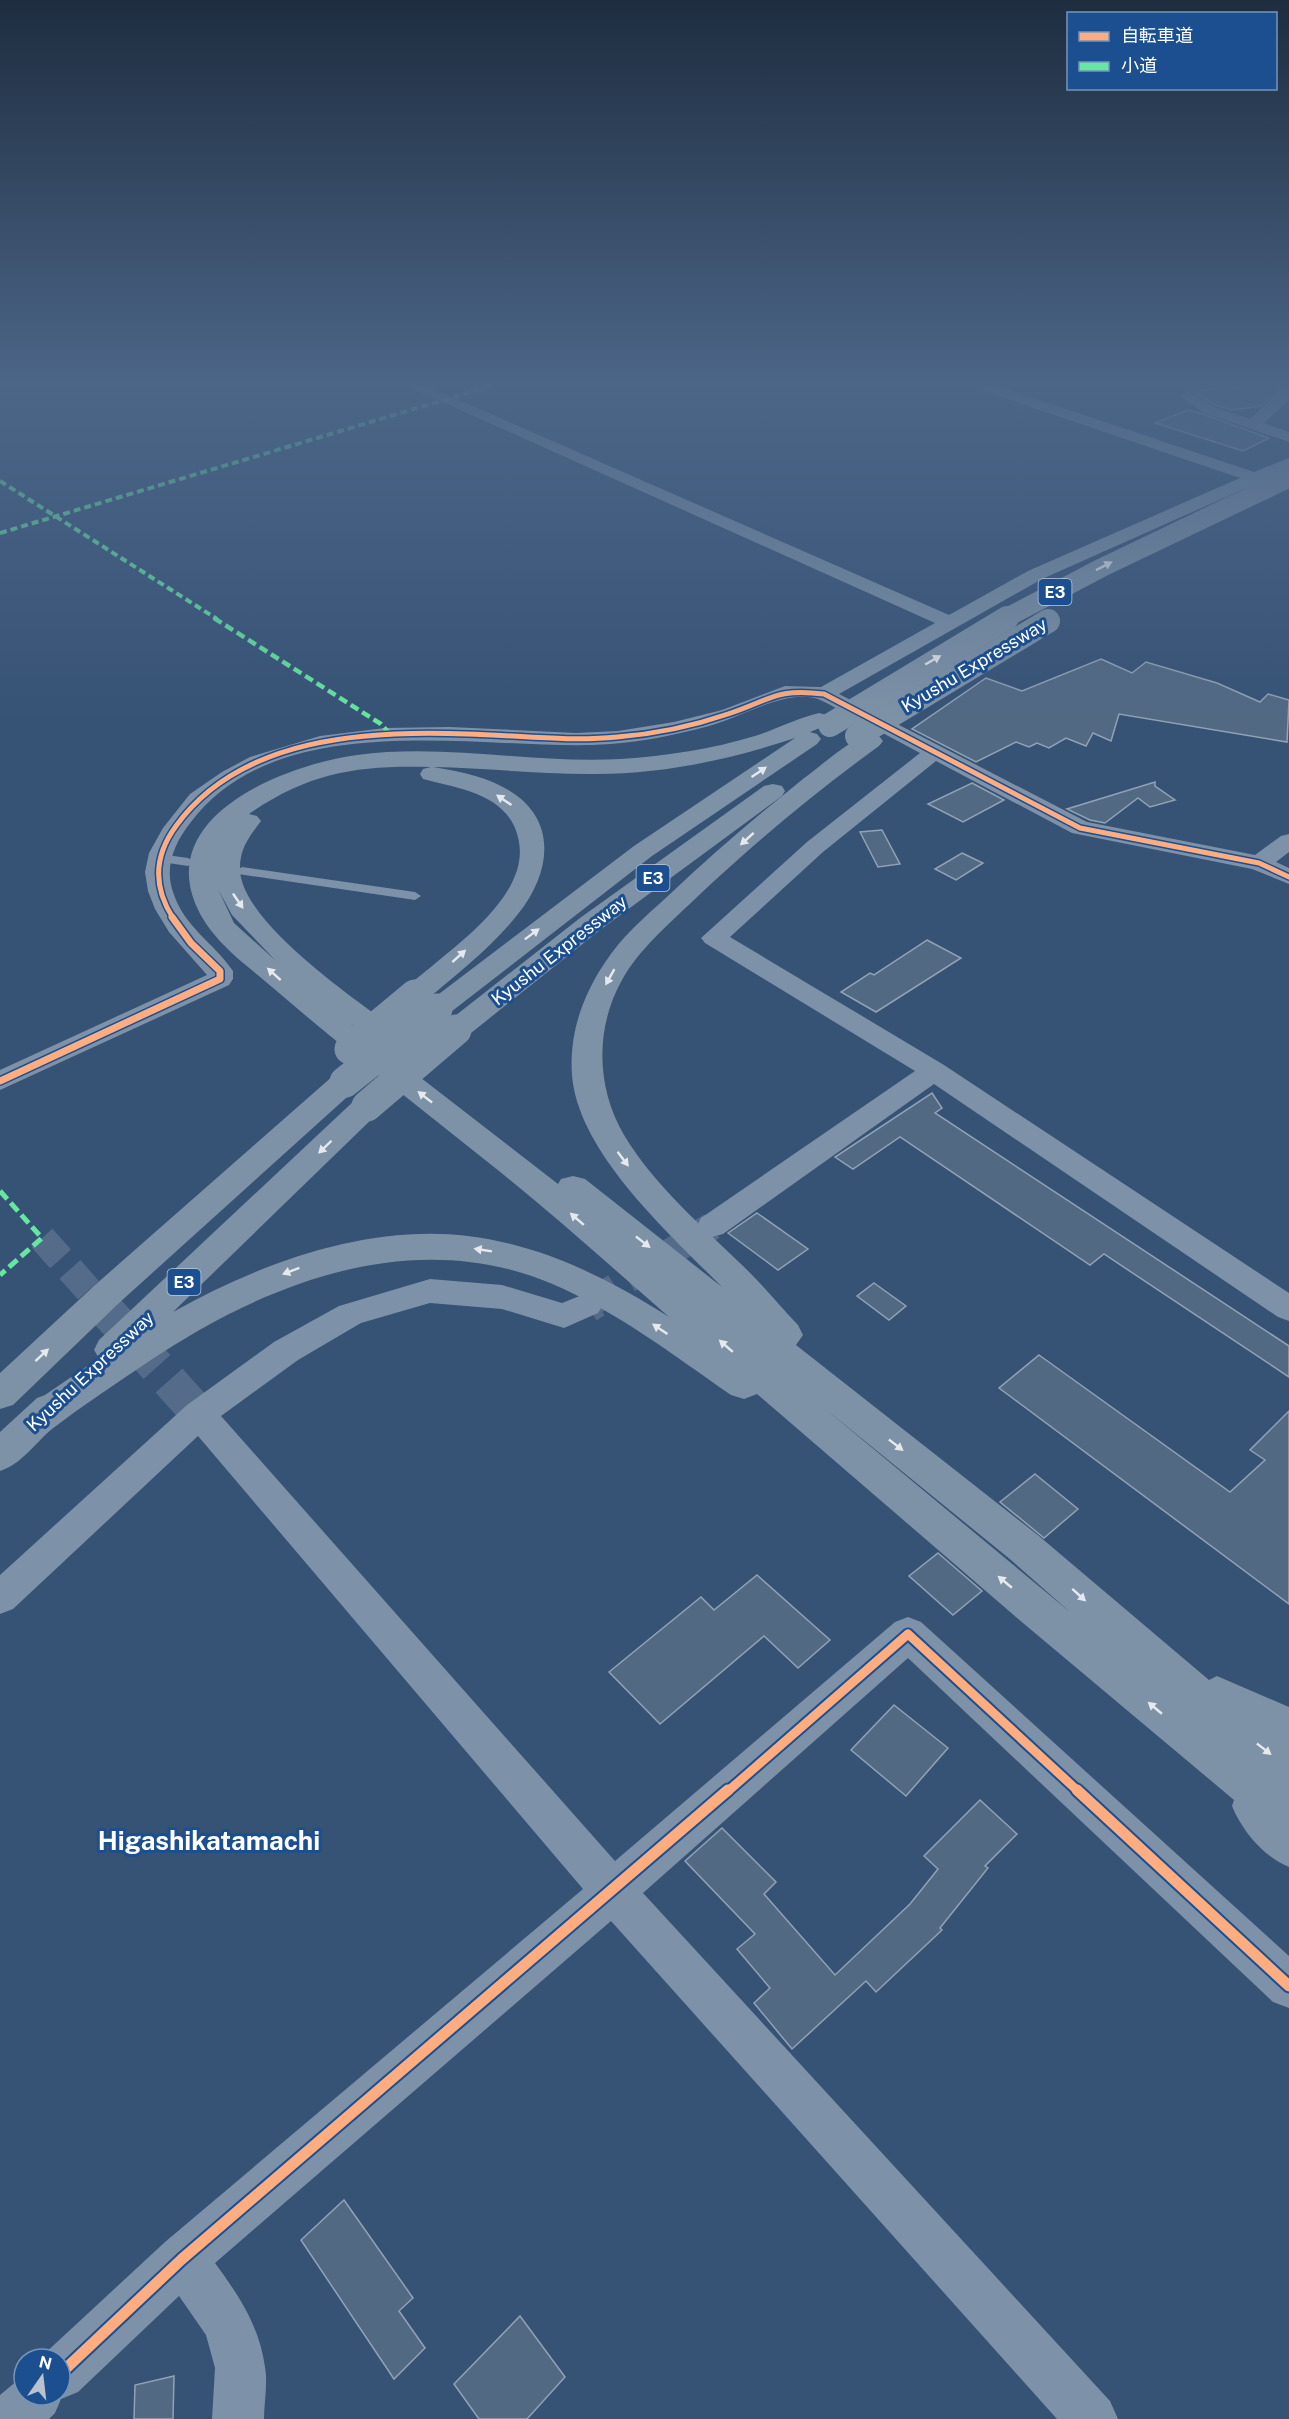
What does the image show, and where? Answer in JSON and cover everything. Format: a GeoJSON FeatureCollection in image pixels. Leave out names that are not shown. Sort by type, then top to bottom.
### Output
{"type":"FeatureCollection","features":[{"type":"Feature","properties":{"kind":"highway","name":"Kyushu Expressway"},"geometry":{"type":"LineString","coordinates":[[0,1395],[107,1294],[348,1084],[436,1011],[824,713],[905,677],[980,632],[1101,567],[1247,498]]}},
{"type":"Feature","properties":{"kind":"highway","name":"E3"},"geometry":{"type":"LineString","coordinates":[[1083,601],[1218,529],[1285,498]]}},
{"type":"Feature","properties":{"kind":"highway","name":"Kyushu Expressway"},"geometry":{"type":"LineString","coordinates":[[436,1011],[590,924],[812,763],[864,738],[1011,642],[1062,613]]}},
{"type":"Feature","properties":{"kind":"highway"},"geometry":{"type":"LineString","coordinates":[[824,713],[777,738],[723,751],[622,766],[555,767],[440,759],[338,765],[289,778],[257,796],[228,817],[202,854],[203,879],[207,898],[224,929],[313,1009],[546,1192],[850,1452],[1200,1745],[1289,1816]]}},
{"type":"Feature","properties":{"kind":"highway"},"geometry":{"type":"LineString","coordinates":[[850,1408],[727,1271],[645,1187],[611,1141],[597,1114],[587,1079],[589,1027],[601,994],[617,965],[634,944],[699,881],[864,738]]}},
{"type":"Feature","properties":{"kind":"highway"},"geometry":{"type":"LineString","coordinates":[[348,1084],[436,1011],[527,879],[535,853],[531,833],[509,802],[468,782],[427,773],[347,774],[281,796],[258,812],[237,832],[226,858],[232,892],[257,930],[419,1064],[1025,1548],[1169,1674],[1289,1768]]}},
{"type":"Feature","properties":{"kind":"highway","name":"Kyushu Expressway"},"geometry":{"type":"LineString","coordinates":[[0,1456],[35,1422],[348,1084]]}},
{"type":"Feature","properties":{"kind":"highway"},"geometry":{"type":"LineString","coordinates":[[35,1422],[106,1369],[165,1334],[226,1299],[294,1269],[340,1256],[399,1245],[453,1246],[502,1253],[539,1265],[630,1309],[850,1452]]}},
{"type":"Feature","properties":{"kind":"highway"},"geometry":{"type":"LineString","coordinates":[[1169,1674],[1289,1728]]}},
{"type":"Feature","properties":{"kind":"highway"},"geometry":{"type":"LineString","coordinates":[[1200,1745],[1289,1845]]}},
{"type":"Feature","properties":{"kind":"street"},"geometry":{"type":"LineString","coordinates":[[668,498],[948,622]]}},
{"type":"Feature","properties":{"kind":"street"},"geometry":{"type":"LineString","coordinates":[[824,713],[948,622],[1035,575],[1210,498]]}},
{"type":"Feature","properties":{"kind":"street"},"geometry":{"type":"LineString","coordinates":[[0,1081],[220,979],[220,971],[192,945],[165,908],[157,884],[159,858],[167,839],[189,809],[203,795],[241,772],[295,749],[329,741],[390,734],[448,733],[552,739],[616,737],[660,731],[729,714],[782,693],[794,691],[824,713],[934,752],[1080,828],[1259,863],[1289,877]]}},
{"type":"Feature","properties":{"kind":"street"},"geometry":{"type":"LineString","coordinates":[[934,752],[815,847],[714,938],[934,1071],[1289,1309]]}},
{"type":"Feature","properties":{"kind":"street"},"geometry":{"type":"LineString","coordinates":[[1259,863],[1289,841]]}},
{"type":"Feature","properties":{"kind":"street"},"geometry":{"type":"LineString","coordinates":[[712,1226],[934,1071]]}},
{"type":"Feature","properties":{"kind":"street"},"geometry":{"type":"LineString","coordinates":[[0,1598],[199,1414],[286,1351],[350,1314],[430,1291],[502,1298],[564,1316],[586,1305]]}},
{"type":"Feature","properties":{"kind":"street"},"geometry":{"type":"LineString","coordinates":[[199,1414],[613,1891],[1092,2419]]}},
{"type":"Feature","properties":{"kind":"street"},"geometry":{"type":"LineString","coordinates":[[72,2363],[182,2259],[613,1891],[908,1634],[1289,1986]]}},
{"type":"Feature","properties":{"kind":"street"},"geometry":{"type":"LineString","coordinates":[[182,2259],[228,2323],[240,2368],[238,2419]]}},
{"type":"Feature","properties":{"kind":"street"},"geometry":{"type":"LineString","coordinates":[[12,2419],[24,2407]]}},
{"type":"Feature","properties":{"kind":"lane"},"geometry":{"type":"LineString","coordinates":[[159,858],[188,862]]}},
{"type":"Feature","properties":{"kind":"lane"},"geometry":{"type":"LineString","coordinates":[[242,871],[415,896]]}},
{"type":"Feature","properties":{"kind":"building"},"geometry":{"type":"Polygon","coordinates":[[[1101,659],[1132,673],[1146,662],[1217,683],[1260,702],[1268,694],[1289,700],[1287,742],[1119,714],[1111,741],[1093,733],[1086,746],[1066,738],[1049,748],[1037,743],[1029,747],[1016,742],[976,762],[912,729],[986,678],[1022,691],[1101,659]]]}},
{"type":"Feature","properties":{"kind":"building"},"geometry":{"type":"Polygon","coordinates":[[[1155,782],[1155,786],[1175,800],[1150,807],[1138,798],[1105,823],[1090,820],[1067,809],[1155,782]]]}},
{"type":"Feature","properties":{"kind":"building"},"geometry":{"type":"Polygon","coordinates":[[[972,783],[1004,800],[963,822],[928,804],[972,783]]]}},
{"type":"Feature","properties":{"kind":"building"},"geometry":{"type":"Polygon","coordinates":[[[882,830],[900,864],[878,867],[860,832],[882,830]]]}},
{"type":"Feature","properties":{"kind":"building"},"geometry":{"type":"Polygon","coordinates":[[[962,853],[983,863],[956,880],[935,869],[962,853]]]}},
{"type":"Feature","properties":{"kind":"building"},"geometry":{"type":"Polygon","coordinates":[[[927,940],[961,958],[876,1012],[841,992],[870,973],[874,975],[927,940]]]}},
{"type":"Feature","properties":{"kind":"building"},"geometry":{"type":"Polygon","coordinates":[[[932,1093],[942,1108],[935,1113],[1289,1346],[1289,1377],[1104,1254],[1090,1265],[900,1137],[853,1169],[835,1157],[932,1093]]]}},
{"type":"Feature","properties":{"kind":"building"},"geometry":{"type":"Polygon","coordinates":[[[757,1213],[808,1249],[778,1270],[728,1233],[757,1213]]]}},
{"type":"Feature","properties":{"kind":"building"},"geometry":{"type":"Polygon","coordinates":[[[874,1283],[906,1306],[889,1320],[857,1296],[874,1283]]]}},
{"type":"Feature","properties":{"kind":"building"},"geometry":{"type":"Polygon","coordinates":[[[1039,1355],[1230,1492],[1265,1460],[1250,1450],[1289,1411],[1289,1604],[999,1388],[1039,1355]]]}},
{"type":"Feature","properties":{"kind":"building"},"geometry":{"type":"Polygon","coordinates":[[[1035,1474],[1078,1509],[1044,1538],[1000,1502],[1035,1474]]]}},
{"type":"Feature","properties":{"kind":"building"},"geometry":{"type":"Polygon","coordinates":[[[938,1553],[982,1591],[953,1615],[909,1576],[938,1553]]]}},
{"type":"Feature","properties":{"kind":"building"},"geometry":{"type":"Polygon","coordinates":[[[757,1575],[830,1640],[798,1668],[764,1636],[660,1724],[609,1672],[701,1597],[714,1610],[757,1575]]]}},
{"type":"Feature","properties":{"kind":"building"},"geometry":{"type":"Polygon","coordinates":[[[894,1705],[948,1748],[906,1796],[851,1750],[894,1705]]]}},
{"type":"Feature","properties":{"kind":"building"},"geometry":{"type":"Polygon","coordinates":[[[980,1800],[1017,1834],[985,1866],[988,1868],[940,1928],[942,1930],[876,1992],[866,1981],[792,2049],[754,2003],[770,1988],[737,1949],[755,1934],[685,1861],[722,1828],[776,1882],[764,1894],[835,1975],[910,1904],[938,1869],[924,1856],[980,1800]]]}},
{"type":"Feature","properties":{"kind":"building"},"geometry":{"type":"Polygon","coordinates":[[[344,2200],[413,2298],[399,2311],[425,2348],[394,2379],[301,2240],[344,2200]]]}},
{"type":"Feature","properties":{"kind":"building"},"geometry":{"type":"Polygon","coordinates":[[[520,2316],[565,2377],[527,2419],[479,2419],[454,2384],[520,2316]]]}},
{"type":"Feature","properties":{"kind":"building"},"geometry":{"type":"Polygon","coordinates":[[[174,2376],[173,2419],[134,2419],[135,2385],[174,2376]]]}},
{"type":"Feature","properties":{"kind":"tunnel"},"geometry":{"type":"LineString","coordinates":[[592,1302],[712,1226]]}},
{"type":"Feature","properties":{"kind":"tunnel"},"geometry":{"type":"LineString","coordinates":[[42,1238],[99,1302]]}},
{"type":"Feature","properties":{"kind":"tunnel"},"geometry":{"type":"LineString","coordinates":[[97,1300],[199,1414]]}},
{"type":"Feature","properties":{"kind":"tunnel"},"geometry":{"type":"LineString","coordinates":[[587,1305],[595,1300]]}},
{"type":"Feature","properties":{"kind":"marked path"},"geometry":{"type":"LineString","coordinates":[[26,498],[381,724],[390,734]]}},
{"type":"Feature","properties":{"kind":"marked path"},"geometry":{"type":"LineString","coordinates":[[0,533],[117,498]]}},
{"type":"Feature","properties":{"kind":"marked path"},"geometry":{"type":"LineString","coordinates":[[0,1191],[42,1238],[0,1275]]}},
{"type":"Feature","properties":{"kind":"cycle path"},"geometry":{"type":"LineString","coordinates":[[0,1081],[220,979],[220,971],[191,943],[178,926],[167,909],[160,891],[157,872],[161,853],[171,833],[198,799],[229,776],[288,751],[353,737],[418,733],[597,739],[688,725],[729,714],[785,692],[801,691],[824,694],[1080,828],[1259,863],[1289,877]]}},
{"type":"Feature","properties":{"kind":"cycle path"},"geometry":{"type":"LineString","coordinates":[[72,2363],[182,2259],[613,1891],[908,1634],[1289,1986]]}},
{"type":"Feature","properties":{"kind":"district","name":"Higashikatamachi"},"geometry":{"type":"Point","coordinates":[209,1840]}}]}
